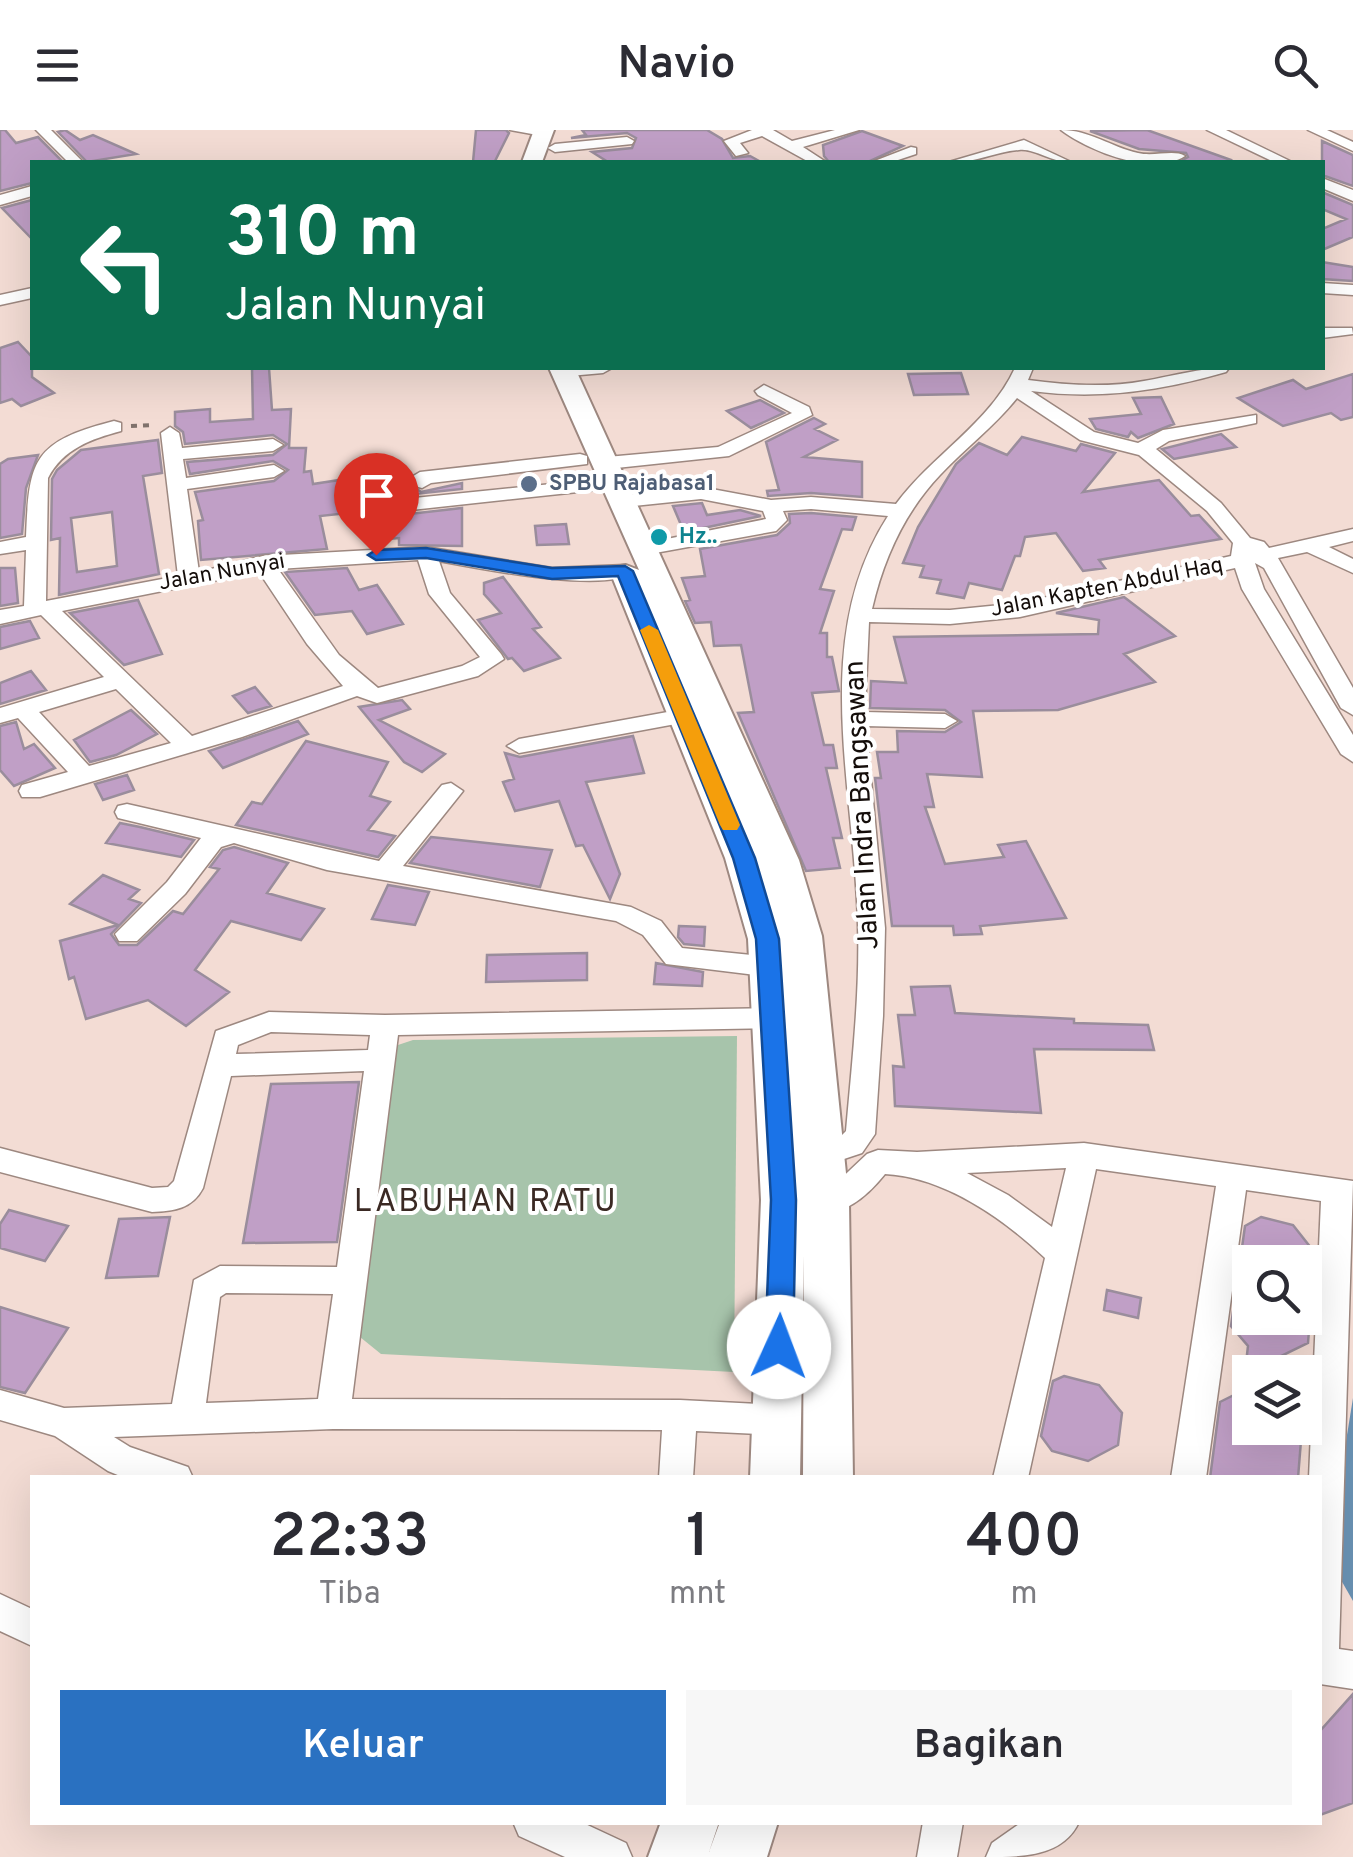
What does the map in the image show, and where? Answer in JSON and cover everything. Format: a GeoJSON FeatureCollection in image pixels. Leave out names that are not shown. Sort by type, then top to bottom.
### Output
{"type":"FeatureCollection","features":[{"type":"Feature","properties":{"kind":"highway"},"geometry":{"type":"LineString","coordinates":[[534,160],[551,141]]}},
{"type":"Feature","properties":{"kind":"highway"},"geometry":{"type":"LineString","coordinates":[[556,370],[592,470],[780,860],[803,936],[823,1154],[805,1202],[777,1420],[775,1475]]}},
{"type":"Feature","properties":{"kind":"highway"},"geometry":{"type":"LineString","coordinates":[[592,470],[624,500],[635,560],[684,716],[758,900],[772,967],[774,1018],[805,1202],[828,1475]]}},
{"type":"Feature","properties":{"kind":"highway"},"geometry":{"type":"LineString","coordinates":[[678,1857],[689,1825]]}},
{"type":"Feature","properties":{"kind":"highway"},"geometry":{"type":"LineString","coordinates":[[738,1857],[748,1825]]}},
{"type":"Feature","properties":{"kind":"street"},"geometry":{"type":"LineString","coordinates":[[43,130],[74,160]]}},
{"type":"Feature","properties":{"kind":"street"},"geometry":{"type":"LineString","coordinates":[[517,130],[551,141],[627,141]]}},
{"type":"Feature","properties":{"kind":"street"},"geometry":{"type":"LineString","coordinates":[[742,154],[731,142],[763,130],[815,160]]}},
{"type":"Feature","properties":{"kind":"street"},"geometry":{"type":"LineString","coordinates":[[790,146],[852,130]]}},
{"type":"Feature","properties":{"kind":"street"},"geometry":{"type":"LineString","coordinates":[[993,130],[1059,160]]}},
{"type":"Feature","properties":{"kind":"street"},"geometry":{"type":"LineString","coordinates":[[1068,130],[1150,160]]}},
{"type":"Feature","properties":{"kind":"street"},"geometry":{"type":"LineString","coordinates":[[1315,130],[1353,147]]}},
{"type":"Feature","properties":{"kind":"street"},"geometry":{"type":"LineString","coordinates":[[1161,160],[1197,144],[1275,160]]}},
{"type":"Feature","properties":{"kind":"street"},"geometry":{"type":"LineString","coordinates":[[963,160],[1019,145]]}},
{"type":"Feature","properties":{"kind":"street"},"geometry":{"type":"LineString","coordinates":[[885,160],[911,151]]}},
{"type":"Feature","properties":{"kind":"street"},"geometry":{"type":"LineString","coordinates":[[1113,160],[1131,155]]}},
{"type":"Feature","properties":{"kind":"street"},"geometry":{"type":"LineString","coordinates":[[1325,183],[1353,196]]}},
{"type":"Feature","properties":{"kind":"street"},"geometry":{"type":"LineString","coordinates":[[0,200],[30,192]]}},
{"type":"Feature","properties":{"kind":"street"},"geometry":{"type":"LineString","coordinates":[[1325,288],[1353,290]]}},
{"type":"Feature","properties":{"kind":"street"},"geometry":{"type":"LineString","coordinates":[[0,300],[30,293]]}},
{"type":"Feature","properties":{"kind":"street"},"geometry":{"type":"LineString","coordinates":[[1325,333],[1346,332]]}},
{"type":"Feature","properties":{"kind":"street"},"geometry":{"type":"LineString","coordinates":[[1018,380],[1065,391],[1119,392],[1159,386],[1213,370]]}},
{"type":"Feature","properties":{"kind":"street"},"geometry":{"type":"LineString","coordinates":[[1018,380],[1086,436],[1146,450],[1214,507],[1250,551],[1353,708]]}},
{"type":"Feature","properties":{"kind":"street","name":"Jalan Indra Bangsawan"},"geometry":{"type":"LineString","coordinates":[[823,1154],[851,1145],[860,1134],[870,1025],[870,897],[855,719],[854,655],[860,610],[875,560],[920,485],[1018,380]]}},
{"type":"Feature","properties":{"kind":"street"},"geometry":{"type":"LineString","coordinates":[[360,493],[367,506],[374,508],[427,494],[722,452],[803,415],[764,391]]}},
{"type":"Feature","properties":{"kind":"street"},"geometry":{"type":"LineString","coordinates":[[1146,450],[1147,444],[1163,436],[1249,419]]}},
{"type":"Feature","properties":{"kind":"street"},"geometry":{"type":"LineString","coordinates":[[114,427],[86,435],[45,460],[38,478],[35,542],[40,609],[187,745]]}},
{"type":"Feature","properties":{"kind":"street"},"geometry":{"type":"LineString","coordinates":[[170,433],[190,578]]}},
{"type":"Feature","properties":{"kind":"street"},"geometry":{"type":"LineString","coordinates":[[175,454],[272,446]]}},
{"type":"Feature","properties":{"kind":"street"},"geometry":{"type":"LineString","coordinates":[[176,485],[274,472]]}},
{"type":"Feature","properties":{"kind":"street"},"geometry":{"type":"LineString","coordinates":[[624,500],[701,492],[771,506],[810,503],[904,511]]}},
{"type":"Feature","properties":{"kind":"street","name":"Jalan Nunyai"},"geometry":{"type":"LineString","coordinates":[[0,617],[264,562],[426,553],[552,574],[635,560],[769,526],[777,520],[771,506]]}},
{"type":"Feature","properties":{"kind":"street","name":"Jalan Kapten Abdul Haq"},"geometry":{"type":"LineString","coordinates":[[860,610],[950,617],[1020,610],[1353,523]]}},
{"type":"Feature","properties":{"kind":"street","name":"Jalan Kapten Abdul Haq"},"geometry":{"type":"LineString","coordinates":[[1250,551],[1353,534]]}},
{"type":"Feature","properties":{"kind":"street"},"geometry":{"type":"LineString","coordinates":[[0,548],[35,542]]}},
{"type":"Feature","properties":{"kind":"street"},"geometry":{"type":"LineString","coordinates":[[1310,544],[1353,567]]}},
{"type":"Feature","properties":{"kind":"street"},"geometry":{"type":"LineString","coordinates":[[1250,551],[1253,589],[1353,754]]}},
{"type":"Feature","properties":{"kind":"street"},"geometry":{"type":"LineString","coordinates":[[264,562],[317,644],[367,695],[387,694],[470,670],[493,659],[440,594],[426,553]]}},
{"type":"Feature","properties":{"kind":"street"},"geometry":{"type":"LineString","coordinates":[[12,713],[120,680]]}},
{"type":"Feature","properties":{"kind":"street"},"geometry":{"type":"LineString","coordinates":[[31,792],[359,688]]}},
{"type":"Feature","properties":{"kind":"street"},"geometry":{"type":"LineString","coordinates":[[12,713],[84,775]]}},
{"type":"Feature","properties":{"kind":"street"},"geometry":{"type":"LineString","coordinates":[[519,746],[684,716]]}},
{"type":"Feature","properties":{"kind":"street"},"geometry":{"type":"LineString","coordinates":[[855,719],[945,721]]}},
{"type":"Feature","properties":{"kind":"street"},"geometry":{"type":"LineString","coordinates":[[384,872],[451,790]]}},
{"type":"Feature","properties":{"kind":"street"},"geometry":{"type":"LineString","coordinates":[[127,812],[384,872],[622,913],[652,928],[669,953],[676,956],[772,967]]}},
{"type":"Feature","properties":{"kind":"street"},"geometry":{"type":"LineString","coordinates":[[128,934],[176,888],[212,840],[226,834]]}},
{"type":"Feature","properties":{"kind":"street"},"geometry":{"type":"LineString","coordinates":[[0,1160],[152,1200],[174,1200],[188,1188],[226,1038],[252,1026],[774,1018]]}},
{"type":"Feature","properties":{"kind":"street"},"geometry":{"type":"LineString","coordinates":[[333,1414],[385,1025]]}},
{"type":"Feature","properties":{"kind":"street"},"geometry":{"type":"LineString","coordinates":[[219,1066],[380,1060]]}},
{"type":"Feature","properties":{"kind":"street"},"geometry":{"type":"LineString","coordinates":[[805,1202],[854,1190],[878,1162],[917,1164],[1084,1155],[1345,1192],[1322,1627]]}},
{"type":"Feature","properties":{"kind":"street"},"geometry":{"type":"LineString","coordinates":[[1011,1475],[1084,1155]]}},
{"type":"Feature","properties":{"kind":"street"},"geometry":{"type":"LineString","coordinates":[[917,1164],[1003,1204],[1029,1222],[1062,1254]]}},
{"type":"Feature","properties":{"kind":"street"},"geometry":{"type":"LineString","coordinates":[[1188,1475],[1233,1176]]}},
{"type":"Feature","properties":{"kind":"street"},"geometry":{"type":"LineString","coordinates":[[188,1418],[205,1290],[210,1283],[220,1278],[351,1281]]}},
{"type":"Feature","properties":{"kind":"street"},"geometry":{"type":"LineString","coordinates":[[0,1405],[64,1422],[333,1414],[680,1415],[777,1420]]}},
{"type":"Feature","properties":{"kind":"street"},"geometry":{"type":"LineString","coordinates":[[676,1475],[680,1415]]}},
{"type":"Feature","properties":{"kind":"street"},"geometry":{"type":"LineString","coordinates":[[64,1422],[120,1460],[161,1475]]}},
{"type":"Feature","properties":{"kind":"street"},"geometry":{"type":"LineString","coordinates":[[0,1612],[30,1627]]}},
{"type":"Feature","properties":{"kind":"street"},"geometry":{"type":"LineString","coordinates":[[1322,1665],[1353,1670]]}},
{"type":"Feature","properties":{"kind":"street"},"geometry":{"type":"LineString","coordinates":[[540,1825],[612,1857]]}},
{"type":"Feature","properties":{"kind":"street"},"geometry":{"type":"LineString","coordinates":[[936,1857],[942,1825]]}},
{"type":"Feature","properties":{"kind":"street"},"geometry":{"type":"LineString","coordinates":[[1006,1857],[1054,1825]]}},
{"type":"Feature","properties":{"kind":"path"},"geometry":{"type":"LineString","coordinates":[[114,427],[153,424],[170,433]]}},
{"type":"Feature","properties":{"kind":"green space"},"geometry":{"type":"Polygon","coordinates":[[[737,1036],[734,1372],[381,1354],[360,1337],[357,1311],[392,1047],[413,1040],[737,1036]]]}},
{"type":"Feature","properties":{"kind":"water"},"geometry":{"type":"Polygon","coordinates":[[[1353,1398],[1353,1601],[1337,1573],[1334,1515],[1353,1398]]]}},
{"type":"Feature","properties":{"kind":"building"},"geometry":{"type":"Polygon","coordinates":[[[0,130],[5,130],[16,143],[38,137],[61,160],[30,160],[30,184],[0,191],[0,130]]]}},
{"type":"Feature","properties":{"kind":"building"},"geometry":{"type":"Polygon","coordinates":[[[65,130],[80,140],[93,135],[136,154],[85,160],[58,132],[65,130]]]}},
{"type":"Feature","properties":{"kind":"building"},"geometry":{"type":"Polygon","coordinates":[[[476,130],[509,133],[496,160],[473,160],[476,130]]]}},
{"type":"Feature","properties":{"kind":"building"},"geometry":{"type":"Polygon","coordinates":[[[582,130],[707,130],[722,139],[733,158],[750,156],[757,160],[605,160],[592,152],[632,148],[636,138],[627,133],[571,138],[586,135],[582,130]]]}},
{"type":"Feature","properties":{"kind":"building"},"geometry":{"type":"Polygon","coordinates":[[[1147,130],[1231,160],[1183,160],[1188,157],[1186,153],[1139,149],[1090,131],[1147,130]]]}},
{"type":"Feature","properties":{"kind":"building"},"geometry":{"type":"Polygon","coordinates":[[[862,131],[903,146],[872,160],[827,160],[823,145],[862,131]]]}},
{"type":"Feature","properties":{"kind":"building"},"geometry":{"type":"Polygon","coordinates":[[[1322,141],[1353,155],[1353,186],[1325,176],[1322,141]]]}},
{"type":"Feature","properties":{"kind":"building"},"geometry":{"type":"Polygon","coordinates":[[[1325,193],[1353,205],[1353,237],[1325,249],[1325,228],[1346,219],[1325,210],[1325,193]]]}},
{"type":"Feature","properties":{"kind":"building"},"geometry":{"type":"Polygon","coordinates":[[[30,201],[30,237],[2,208],[30,201]]]}},
{"type":"Feature","properties":{"kind":"building"},"geometry":{"type":"Polygon","coordinates":[[[1325,262],[1353,267],[1353,281],[1325,279],[1325,262]]]}},
{"type":"Feature","properties":{"kind":"building"},"geometry":{"type":"Polygon","coordinates":[[[18,342],[30,355],[32,377],[54,393],[21,406],[12,399],[0,403],[0,348],[18,342]]]}},
{"type":"Feature","properties":{"kind":"building"},"geometry":{"type":"Polygon","coordinates":[[[252,370],[269,370],[272,410],[291,409],[289,448],[306,448],[304,472],[311,471],[313,484],[359,477],[361,485],[353,485],[347,495],[357,512],[320,516],[327,549],[201,560],[198,521],[203,520],[195,492],[274,481],[288,470],[273,461],[190,474],[187,462],[273,455],[287,444],[273,435],[185,444],[183,432],[175,426],[175,412],[210,409],[210,422],[253,419],[252,370]]]}},
{"type":"Feature","properties":{"kind":"building"},"geometry":{"type":"Polygon","coordinates":[[[961,373],[968,394],[914,395],[908,374],[961,373]]]}},
{"type":"Feature","properties":{"kind":"building"},"geometry":{"type":"Polygon","coordinates":[[[1353,374],[1353,417],[1341,420],[1331,413],[1283,426],[1238,398],[1293,380],[1306,389],[1353,374]]]}},
{"type":"Feature","properties":{"kind":"building"},"geometry":{"type":"Polygon","coordinates":[[[1161,397],[1174,424],[1138,438],[1131,432],[1128,437],[1096,429],[1090,419],[1141,414],[1133,398],[1161,397]]]}},
{"type":"Feature","properties":{"kind":"building"},"geometry":{"type":"Polygon","coordinates":[[[760,400],[784,413],[751,428],[727,411],[760,400]]]}},
{"type":"Feature","properties":{"kind":"building"},"geometry":{"type":"Polygon","coordinates":[[[814,418],[825,424],[815,429],[837,440],[804,457],[862,462],[862,497],[811,493],[768,496],[767,491],[779,490],[766,442],[814,418]]]}},
{"type":"Feature","properties":{"kind":"building"},"geometry":{"type":"Polygon","coordinates":[[[1221,434],[1236,447],[1174,459],[1162,449],[1221,434]]]}},
{"type":"Feature","properties":{"kind":"building"},"geometry":{"type":"Polygon","coordinates":[[[1022,437],[1076,451],[1081,444],[1115,453],[1083,492],[1159,480],[1191,516],[1199,515],[1221,539],[1099,560],[1105,568],[1083,571],[1056,533],[1025,537],[1002,590],[969,583],[964,598],[937,593],[941,580],[920,577],[924,566],[903,563],[918,527],[956,464],[979,443],[1007,455],[1022,437]]]}},
{"type":"Feature","properties":{"kind":"building"},"geometry":{"type":"Polygon","coordinates":[[[158,440],[162,473],[143,476],[159,574],[59,595],[60,538],[51,540],[52,479],[81,450],[158,440]],[[112,512],[71,518],[77,572],[117,566],[112,512]]]}},
{"type":"Feature","properties":{"kind":"building"},"geometry":{"type":"Polygon","coordinates":[[[38,455],[26,488],[22,534],[0,538],[0,464],[8,459],[38,455]]]}},
{"type":"Feature","properties":{"kind":"building"},"geometry":{"type":"Polygon","coordinates":[[[409,483],[421,492],[462,483],[462,489],[377,498],[367,485],[361,485],[409,483]]]}},
{"type":"Feature","properties":{"kind":"building"},"geometry":{"type":"Polygon","coordinates":[[[702,503],[707,515],[740,510],[761,516],[684,532],[673,506],[702,503]]]}},
{"type":"Feature","properties":{"kind":"building"},"geometry":{"type":"Polygon","coordinates":[[[462,508],[462,546],[399,545],[399,538],[367,541],[364,515],[374,518],[462,508]]]}},
{"type":"Feature","properties":{"kind":"building"},"geometry":{"type":"Polygon","coordinates":[[[789,514],[856,517],[852,530],[842,529],[820,589],[834,591],[820,633],[827,633],[827,657],[832,657],[839,691],[812,693],[824,745],[833,745],[837,768],[826,768],[842,838],[833,838],[840,868],[806,871],[738,713],[754,712],[741,645],[714,646],[711,622],[695,623],[685,601],[690,600],[682,578],[705,576],[700,549],[777,535],[790,523],[789,514]]]}},
{"type":"Feature","properties":{"kind":"building"},"geometry":{"type":"Polygon","coordinates":[[[566,524],[569,544],[537,545],[535,526],[566,524]]]}},
{"type":"Feature","properties":{"kind":"building"},"geometry":{"type":"Polygon","coordinates":[[[0,568],[15,568],[18,603],[0,606],[0,568]]]}},
{"type":"Feature","properties":{"kind":"building"},"geometry":{"type":"Polygon","coordinates":[[[347,568],[359,590],[377,585],[403,624],[367,634],[352,611],[315,615],[285,572],[347,568]]]}},
{"type":"Feature","properties":{"kind":"building"},"geometry":{"type":"Polygon","coordinates":[[[503,577],[541,627],[533,629],[560,658],[524,671],[512,658],[508,659],[478,620],[501,613],[484,594],[484,583],[503,577]]]}},
{"type":"Feature","properties":{"kind":"building"},"geometry":{"type":"Polygon","coordinates":[[[1124,597],[1175,636],[1124,654],[1155,682],[1058,710],[973,711],[982,777],[927,774],[934,807],[925,807],[945,864],[1004,857],[998,845],[1026,841],[1066,918],[980,926],[982,934],[954,935],[953,926],[892,926],[875,778],[881,778],[877,752],[898,752],[897,731],[945,732],[961,722],[945,710],[870,708],[871,681],[906,683],[894,637],[1098,634],[1099,620],[1056,613],[1124,597]]]}},
{"type":"Feature","properties":{"kind":"building"},"geometry":{"type":"Polygon","coordinates":[[[138,600],[162,654],[124,665],[70,613],[138,600]]]}},
{"type":"Feature","properties":{"kind":"building"},"geometry":{"type":"Polygon","coordinates":[[[30,621],[39,638],[0,649],[0,627],[30,621]]]}},
{"type":"Feature","properties":{"kind":"building"},"geometry":{"type":"Polygon","coordinates":[[[31,671],[46,690],[0,704],[0,683],[31,671]]]}},
{"type":"Feature","properties":{"kind":"building"},"geometry":{"type":"Polygon","coordinates":[[[255,687],[271,706],[248,713],[233,696],[255,687]]]}},
{"type":"Feature","properties":{"kind":"building"},"geometry":{"type":"Polygon","coordinates":[[[402,700],[410,709],[379,720],[445,754],[422,772],[404,762],[359,707],[402,700]]]}},
{"type":"Feature","properties":{"kind":"building"},"geometry":{"type":"Polygon","coordinates":[[[131,710],[157,734],[116,755],[90,762],[74,740],[131,710]]]}},
{"type":"Feature","properties":{"kind":"building"},"geometry":{"type":"Polygon","coordinates":[[[298,721],[308,734],[223,768],[209,751],[298,721]]]}},
{"type":"Feature","properties":{"kind":"building"},"geometry":{"type":"Polygon","coordinates":[[[16,722],[24,749],[34,744],[55,768],[14,786],[0,770],[0,726],[16,722]]]}},
{"type":"Feature","properties":{"kind":"building"},"geometry":{"type":"Polygon","coordinates":[[[633,736],[644,773],[586,782],[620,874],[610,899],[583,845],[576,846],[559,801],[515,811],[503,782],[514,779],[505,753],[520,757],[633,736]]]}},
{"type":"Feature","properties":{"kind":"building"},"geometry":{"type":"Polygon","coordinates":[[[306,741],[388,762],[370,796],[390,802],[368,830],[395,836],[378,857],[236,825],[252,802],[262,804],[306,741]]]}},
{"type":"Feature","properties":{"kind":"building"},"geometry":{"type":"Polygon","coordinates":[[[127,775],[134,790],[103,800],[95,784],[127,775]]]}},
{"type":"Feature","properties":{"kind":"building"},"geometry":{"type":"Polygon","coordinates":[[[120,823],[194,840],[181,857],[106,843],[120,823]]]}},
{"type":"Feature","properties":{"kind":"building"},"geometry":{"type":"Polygon","coordinates":[[[431,837],[552,850],[540,887],[410,863],[431,837]]]}},
{"type":"Feature","properties":{"kind":"building"},"geometry":{"type":"Polygon","coordinates":[[[234,847],[288,863],[267,893],[324,909],[301,940],[231,921],[195,970],[229,992],[186,1026],[148,1000],[86,1019],[74,977],[69,979],[60,941],[118,925],[70,904],[103,875],[139,890],[129,899],[141,903],[111,934],[119,945],[137,945],[173,911],[183,914],[219,869],[210,867],[223,850],[234,847]]]}},
{"type":"Feature","properties":{"kind":"building"},"geometry":{"type":"Polygon","coordinates":[[[388,885],[429,892],[415,925],[372,919],[388,885]]]}},
{"type":"Feature","properties":{"kind":"building"},"geometry":{"type":"Polygon","coordinates":[[[679,926],[705,927],[704,946],[684,944],[678,937],[679,926]]]}},
{"type":"Feature","properties":{"kind":"building"},"geometry":{"type":"Polygon","coordinates":[[[587,953],[587,980],[486,982],[487,955],[587,953]]]}},
{"type":"Feature","properties":{"kind":"building"},"geometry":{"type":"Polygon","coordinates":[[[656,963],[703,972],[702,986],[654,984],[656,963]]]}},
{"type":"Feature","properties":{"kind":"building"},"geometry":{"type":"Polygon","coordinates":[[[950,986],[955,1013],[1148,1025],[1154,1050],[1034,1049],[1041,1113],[895,1106],[893,1066],[904,1067],[898,1015],[915,1015],[911,987],[950,986]]]}},
{"type":"Feature","properties":{"kind":"building"},"geometry":{"type":"Polygon","coordinates":[[[359,1082],[337,1242],[243,1243],[271,1084],[359,1082]]]}},
{"type":"Feature","properties":{"kind":"building"},"geometry":{"type":"Polygon","coordinates":[[[9,1210],[68,1226],[45,1261],[0,1248],[0,1224],[9,1210]]]}},
{"type":"Feature","properties":{"kind":"building"},"geometry":{"type":"Polygon","coordinates":[[[170,1217],[158,1276],[106,1278],[119,1219],[170,1217]]]}},
{"type":"Feature","properties":{"kind":"building"},"geometry":{"type":"Polygon","coordinates":[[[1261,1217],[1293,1225],[1309,1245],[1242,1245],[1245,1226],[1261,1217]]]}},
{"type":"Feature","properties":{"kind":"building"},"geometry":{"type":"Polygon","coordinates":[[[1107,1290],[1141,1298],[1138,1318],[1104,1310],[1107,1290]]]}},
{"type":"Feature","properties":{"kind":"building"},"geometry":{"type":"Polygon","coordinates":[[[0,1307],[68,1328],[25,1393],[0,1387],[0,1307]]]}},
{"type":"Feature","properties":{"kind":"building"},"geometry":{"type":"Polygon","coordinates":[[[1239,1335],[1309,1335],[1308,1343],[1283,1355],[1247,1355],[1248,1346],[1239,1335]]]}},
{"type":"Feature","properties":{"kind":"building"},"geometry":{"type":"Polygon","coordinates":[[[1064,1376],[1099,1385],[1122,1413],[1118,1445],[1088,1461],[1052,1451],[1041,1436],[1053,1381],[1064,1376]]]}},
{"type":"Feature","properties":{"kind":"building"},"geometry":{"type":"Polygon","coordinates":[[[1232,1396],[1232,1445],[1301,1445],[1298,1475],[1210,1475],[1220,1402],[1232,1396]]]}},
{"type":"Feature","properties":{"kind":"building"},"geometry":{"type":"Polygon","coordinates":[[[1353,1694],[1353,1803],[1322,1814],[1322,1729],[1353,1694]]]}},
{"type":"Feature","properties":{"kind":"slow traffic"},"geometry":{"type":"LineString","coordinates":[[649,630],[730,825]]}},
{"type":"Feature","properties":{"kind":"place","name":"SPBU Rajabasa1"},"geometry":{"type":"Point","coordinates":[529,484]}},
{"type":"Feature","properties":{"kind":"place","name":"Hz.."},"geometry":{"type":"Point","coordinates":[659,537]}},
{"type":"Feature","properties":{"kind":"district","name":"LABUHAN RATU"},"geometry":{"type":"Point","coordinates":[486,1203]}},
{"type":"Feature","properties":{"kind":"route"},"geometry":{"type":"LineString","coordinates":[[376,555],[426,553],[552,574],[625,571],[744,858],[768,939],[783,1200],[779,1347]]}}]}
